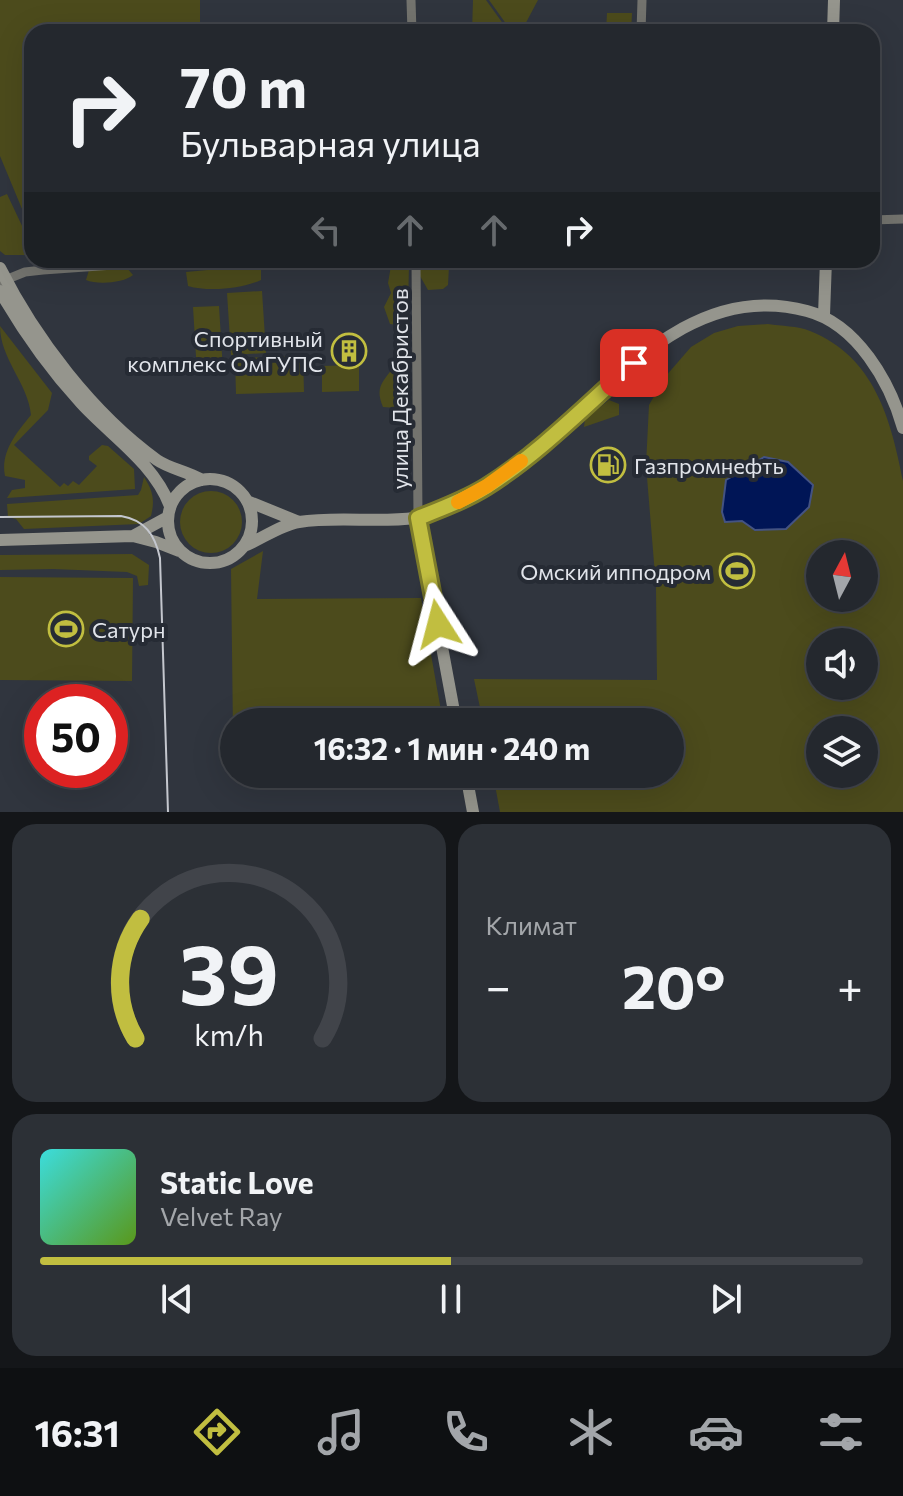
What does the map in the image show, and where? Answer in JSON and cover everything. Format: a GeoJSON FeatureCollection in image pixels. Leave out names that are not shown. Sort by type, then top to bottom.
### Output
{"type":"FeatureCollection","features":[{"type":"Feature","properties":{"kind":"main road"},"geometry":{"type":"LineString","coordinates":[[833,24],[834,0]]}},
{"type":"Feature","properties":{"kind":"main road"},"geometry":{"type":"LineString","coordinates":[[824,315],[826,268]]}},
{"type":"Feature","properties":{"kind":"main road"},"geometry":{"type":"LineString","coordinates":[[1,280],[44,341],[89,396],[160,462],[202,480]]}},
{"type":"Feature","properties":{"kind":"main road"},"geometry":{"type":"LineString","coordinates":[[1,280],[37,348],[67,387],[152,473],[169,511],[169,532],[182,553]]}},
{"type":"Feature","properties":{"kind":"main road"},"geometry":{"type":"LineString","coordinates":[[244,546],[299,522],[418,518],[466,499],[561,429],[671,334],[703,317],[737,307],[770,305],[824,315],[844,330],[873,364],[902,423]]}},
{"type":"Feature","properties":{"kind":"main road"},"geometry":{"type":"LineString","coordinates":[[133,536],[169,511],[185,486],[202,480],[215,479],[231,484],[247,501],[299,522]]}},
{"type":"Feature","properties":{"kind":"main road"},"geometry":{"type":"LineString","coordinates":[[0,540],[133,536],[156,542],[194,560],[222,562],[244,546],[251,532],[252,516],[247,501]]}},
{"type":"Feature","properties":{"kind":"main road"},"geometry":{"type":"LineString","coordinates":[[418,518],[453,708]]}},
{"type":"Feature","properties":{"kind":"main road"},"geometry":{"type":"LineString","coordinates":[[469,788],[473,812]]}},
{"type":"Feature","properties":{"kind":"street"},"geometry":{"type":"LineString","coordinates":[[411,0],[412,24]]}},
{"type":"Feature","properties":{"kind":"street"},"geometry":{"type":"LineString","coordinates":[[641,24],[642,0]]}},
{"type":"Feature","properties":{"kind":"street"},"geometry":{"type":"LineString","coordinates":[[880,220],[903,219]]}},
{"type":"Feature","properties":{"kind":"street"},"geometry":{"type":"LineString","coordinates":[[1,280],[25,272],[71,268]]}},
{"type":"Feature","properties":{"kind":"street","name":"улица Декабристов"},"geometry":{"type":"LineString","coordinates":[[416,268],[418,518]]}},
{"type":"Feature","properties":{"kind":"shaded area"},"geometry":{"type":"Polygon","coordinates":[[[0,0],[200,0],[200,24],[24,24],[24,214],[0,156],[0,0]]]}},
{"type":"Feature","properties":{"kind":"shaded area"},"geometry":{"type":"Polygon","coordinates":[[[473,0],[486,0],[503,24],[472,24],[473,0]]]}},
{"type":"Feature","properties":{"kind":"shaded area"},"geometry":{"type":"Polygon","coordinates":[[[489,0],[538,0],[525,24],[506,24],[489,0]]]}},
{"type":"Feature","properties":{"kind":"shaded area"},"geometry":{"type":"Polygon","coordinates":[[[607,13],[632,13],[631,24],[606,24],[607,13]]]}},
{"type":"Feature","properties":{"kind":"shaded area"},"geometry":{"type":"Polygon","coordinates":[[[7,194],[24,230],[24,255],[5,255],[0,251],[0,197],[7,194]]]}},
{"type":"Feature","properties":{"kind":"shaded area"},"geometry":{"type":"Polygon","coordinates":[[[127,268],[133,275],[123,280],[103,283],[86,280],[89,270],[127,268]]]}},
{"type":"Feature","properties":{"kind":"shaded area"},"geometry":{"type":"Polygon","coordinates":[[[261,268],[261,280],[235,287],[196,288],[188,286],[186,272],[261,268]]]}},
{"type":"Feature","properties":{"kind":"shaded area"},"geometry":{"type":"Polygon","coordinates":[[[391,268],[409,268],[408,305],[397,325],[390,324],[384,307],[391,293],[388,283],[391,268]]]}},
{"type":"Feature","properties":{"kind":"shaded area"},"geometry":{"type":"Polygon","coordinates":[[[419,268],[449,268],[448,285],[443,289],[428,290],[419,268]]]}},
{"type":"Feature","properties":{"kind":"shaded area"},"geometry":{"type":"Polygon","coordinates":[[[262,291],[266,353],[231,355],[227,293],[262,291]]]}},
{"type":"Feature","properties":{"kind":"shaded area"},"geometry":{"type":"Polygon","coordinates":[[[219,306],[223,371],[197,373],[193,307],[219,306]]]}},
{"type":"Feature","properties":{"kind":"shaded area","name":"Омский ипподром"},"geometry":{"type":"Polygon","coordinates":[[[768,324],[810,331],[832,342],[850,357],[865,374],[885,414],[903,481],[903,812],[500,812],[496,788],[684,788],[684,708],[480,708],[474,679],[657,680],[656,587],[646,465],[649,405],[665,377],[691,347],[714,333],[738,326],[768,324]]]}},
{"type":"Feature","properties":{"kind":"shaded area"},"geometry":{"type":"Polygon","coordinates":[[[0,326],[52,393],[48,410],[14,445],[60,487],[64,483],[68,486],[73,481],[79,485],[97,466],[89,460],[89,456],[102,445],[108,446],[134,469],[135,489],[7,498],[12,490],[25,488],[25,480],[5,476],[4,467],[11,443],[31,415],[25,392],[4,349],[0,326]]]}},
{"type":"Feature","properties":{"kind":"shaded area"},"geometry":{"type":"Polygon","coordinates":[[[397,349],[408,354],[407,382],[401,386],[402,398],[397,408],[383,407],[380,390],[393,367],[397,349]]]}},
{"type":"Feature","properties":{"kind":"shaded area"},"geometry":{"type":"Polygon","coordinates":[[[303,356],[304,392],[236,394],[235,358],[303,356]]]}},
{"type":"Feature","properties":{"kind":"shaded area"},"geometry":{"type":"Polygon","coordinates":[[[359,365],[359,391],[322,392],[322,366],[359,365]]]}},
{"type":"Feature","properties":{"kind":"shaded area"},"geometry":{"type":"Polygon","coordinates":[[[609,400],[619,404],[619,415],[584,427],[585,419],[609,400]]]}},
{"type":"Feature","properties":{"kind":"shaded area"},"geometry":{"type":"Polygon","coordinates":[[[764,457],[788,462],[813,485],[809,507],[786,529],[755,530],[742,521],[725,522],[722,512],[726,480],[764,457]]]}},
{"type":"Feature","properties":{"kind":"shaded area"},"geometry":{"type":"Polygon","coordinates":[[[144,477],[153,505],[151,516],[139,524],[24,529],[16,519],[8,517],[7,504],[138,495],[144,477]]]}},
{"type":"Feature","properties":{"kind":"shaded area"},"geometry":{"type":"Polygon","coordinates":[[[205,491],[217,491],[233,500],[240,510],[240,534],[233,544],[217,553],[205,553],[185,539],[180,528],[180,516],[194,496],[205,491]]]}},
{"type":"Feature","properties":{"kind":"shaded area"},"geometry":{"type":"Polygon","coordinates":[[[263,551],[257,599],[421,598],[441,708],[233,708],[231,569],[263,551]]]}},
{"type":"Feature","properties":{"kind":"shaded area"},"geometry":{"type":"Polygon","coordinates":[[[132,554],[149,565],[148,585],[139,586],[137,576],[127,572],[0,570],[0,555],[132,554]]]}},
{"type":"Feature","properties":{"kind":"shaded area","name":"Сатурн"},"geometry":{"type":"Polygon","coordinates":[[[0,577],[133,578],[132,681],[0,680],[0,577]]]}},
{"type":"Feature","properties":{"kind":"tram line"},"geometry":{"type":"LineString","coordinates":[[0,517],[121,516],[137,521],[152,536],[160,558],[168,812]]}},
{"type":"Feature","properties":{"kind":"slow traffic"},"geometry":{"type":"LineString","coordinates":[[458,502],[487,486],[521,461]]}},
{"type":"Feature","properties":{"kind":"place","name":"Спортивный комплекс ОмГУПС"},"geometry":{"type":"Point","coordinates":[349,351]}},
{"type":"Feature","properties":{"kind":"place","name":"Газпромнефть"},"geometry":{"type":"Point","coordinates":[608,465]}},
{"type":"Feature","properties":{"kind":"place","name":"Омский ипподром"},"geometry":{"type":"Point","coordinates":[737,571]}},
{"type":"Feature","properties":{"kind":"place","name":"Сатурн"},"geometry":{"type":"Point","coordinates":[66,629]}},
{"type":"Feature","properties":{"kind":"route"},"geometry":{"type":"LineString","coordinates":[[438,624],[418,518],[466,499],[503,475],[561,429],[634,363]]}}]}
